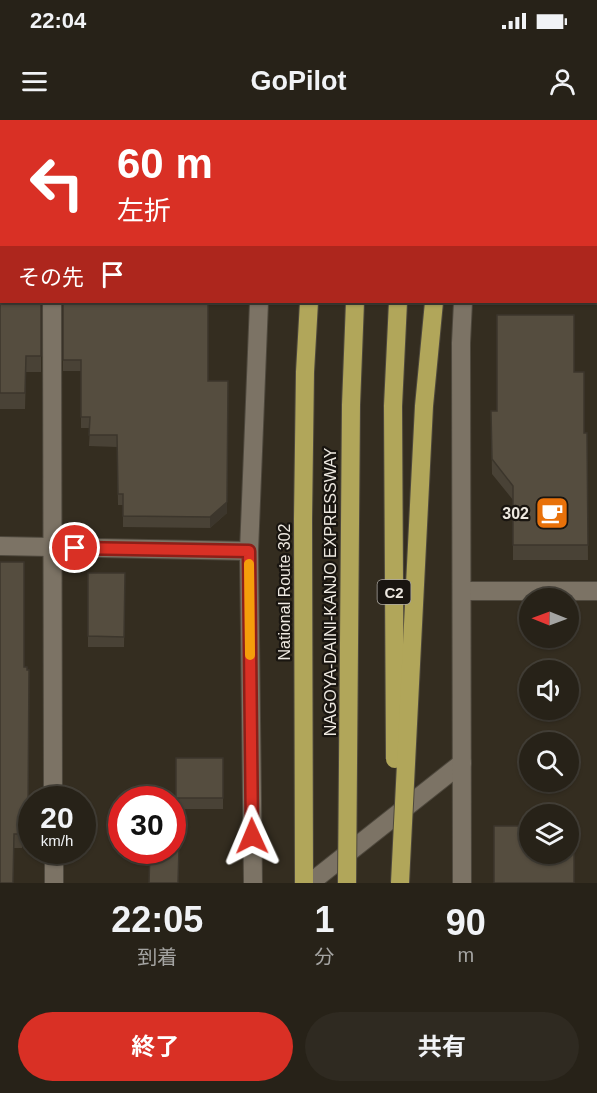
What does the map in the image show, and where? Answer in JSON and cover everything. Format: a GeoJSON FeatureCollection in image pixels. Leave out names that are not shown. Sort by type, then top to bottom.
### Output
{"type":"FeatureCollection","features":[{"type":"Feature","properties":{"kind":"highway","name":"National Route 302"},"geometry":{"type":"LineString","coordinates":[[304,883],[304,372],[309,303]]}},
{"type":"Feature","properties":{"kind":"highway","name":"NAGOYA-DAINI-KANJO EXPRESSWAY"},"geometry":{"type":"LineString","coordinates":[[347,883],[351,405],[356,303]]}},
{"type":"Feature","properties":{"kind":"highway","name":"C2"},"geometry":{"type":"LineString","coordinates":[[397,883],[393,406],[398,303]]}},
{"type":"Feature","properties":{"kind":"highway"},"geometry":{"type":"LineString","coordinates":[[397,883],[424,406],[434,303]]}},
{"type":"Feature","properties":{"kind":"street"},"geometry":{"type":"LineString","coordinates":[[52,303],[53,786]]}},
{"type":"Feature","properties":{"kind":"street"},"geometry":{"type":"LineString","coordinates":[[253,883],[249,551],[259,303]]}},
{"type":"Feature","properties":{"kind":"street"},"geometry":{"type":"LineString","coordinates":[[462,883],[461,343],[463,303]]}},
{"type":"Feature","properties":{"kind":"street"},"geometry":{"type":"LineString","coordinates":[[0,546],[249,551]]}},
{"type":"Feature","properties":{"kind":"street"},"geometry":{"type":"LineString","coordinates":[[462,591],[597,591]]}},
{"type":"Feature","properties":{"kind":"street"},"geometry":{"type":"LineString","coordinates":[[310,883],[462,764]]}},
{"type":"Feature","properties":{"kind":"street"},"geometry":{"type":"LineString","coordinates":[[54,864],[54,883]]}},
{"type":"Feature","properties":{"kind":"building"},"geometry":{"type":"Polygon","coordinates":[[[0,303],[41,303],[41,356],[26,356],[25,393],[0,393],[0,303]]]}},
{"type":"Feature","properties":{"kind":"building"},"geometry":{"type":"Polygon","coordinates":[[[63,303],[208,304],[208,381],[228,381],[227,502],[210,517],[123,516],[123,494],[118,494],[117,435],[89,435],[90,417],[81,417],[81,360],[63,360],[63,303]]]}},
{"type":"Feature","properties":{"kind":"building"},"geometry":{"type":"Polygon","coordinates":[[[497,315],[574,315],[574,372],[584,372],[588,545],[513,545],[513,486],[492,459],[491,411],[497,411],[497,315]]]}},
{"type":"Feature","properties":{"kind":"building"},"geometry":{"type":"Polygon","coordinates":[[[0,562],[24,562],[24,667],[29,670],[28,786],[18,786],[18,834],[14,834],[13,883],[0,883],[0,562]]]}},
{"type":"Feature","properties":{"kind":"building"},"geometry":{"type":"Polygon","coordinates":[[[88,573],[125,573],[124,637],[88,636],[88,573]]]}},
{"type":"Feature","properties":{"kind":"building"},"geometry":{"type":"Polygon","coordinates":[[[176,758],[223,758],[223,798],[186,798],[186,786],[176,786],[176,758]]]}},
{"type":"Feature","properties":{"kind":"building"},"geometry":{"type":"Polygon","coordinates":[[[494,826],[519,826],[519,864],[574,864],[574,883],[494,883],[494,826]]]}},
{"type":"Feature","properties":{"kind":"building"},"geometry":{"type":"Polygon","coordinates":[[[150,864],[179,864],[178,883],[149,883],[150,864]]]}},
{"type":"Feature","properties":{"kind":"slow traffic"},"geometry":{"type":"LineString","coordinates":[[249,564],[250,655]]}},
{"type":"Feature","properties":{"kind":"place","name":"302"},"geometry":{"type":"Point","coordinates":[552,513]}},
{"type":"Feature","properties":{"kind":"route"},"geometry":{"type":"LineString","coordinates":[[75,548],[249,551],[252,836]]}}]}
